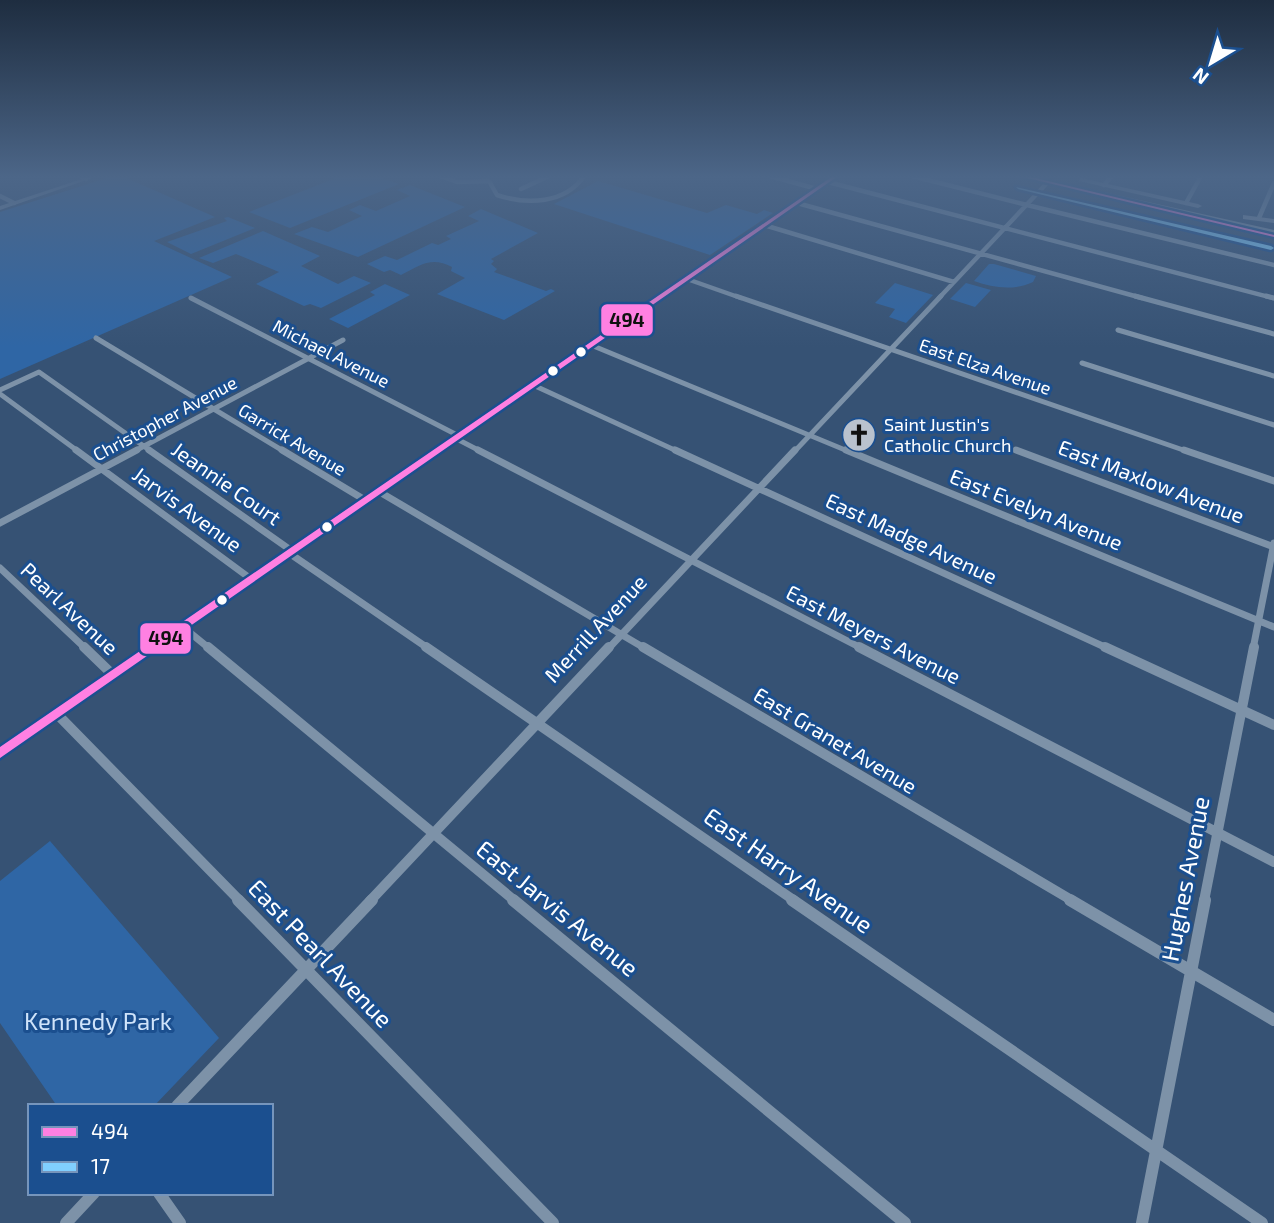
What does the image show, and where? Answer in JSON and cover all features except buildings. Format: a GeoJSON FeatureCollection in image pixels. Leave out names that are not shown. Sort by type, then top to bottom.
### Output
{"type":"FeatureCollection","features":[{"type":"Feature","properties":{"kind":"main road"},"geometry":{"type":"LineString","coordinates":[[0,753],[752,233]]}},
{"type":"Feature","properties":{"kind":"street"},"geometry":{"type":"LineString","coordinates":[[791,233],[954,282]]}},
{"type":"Feature","properties":{"kind":"street"},"geometry":{"type":"LineString","coordinates":[[909,233],[1274,334]]}},
{"type":"Feature","properties":{"kind":"street","name":"Merrill Avenue"},"geometry":{"type":"LineString","coordinates":[[179,1104],[1000,233]]}},
{"type":"Feature","properties":{"kind":"street"},"geometry":{"type":"LineString","coordinates":[[1024,233],[1274,298]]}},
{"type":"Feature","properties":{"kind":"street"},"geometry":{"type":"LineString","coordinates":[[1143,233],[1274,265]]}},
{"type":"Feature","properties":{"kind":"street","name":"East Elza Avenue"},"geometry":{"type":"LineString","coordinates":[[687,279],[1274,481]]}},
{"type":"Feature","properties":{"kind":"street","name":"Michael Avenue"},"geometry":{"type":"LineString","coordinates":[[191,298],[457,437]]}},
{"type":"Feature","properties":{"kind":"street"},"geometry":{"type":"LineString","coordinates":[[1118,330],[1274,376]]}},
{"type":"Feature","properties":{"kind":"street","name":"Garrick Avenue"},"geometry":{"type":"LineString","coordinates":[[96,338],[365,500]]}},
{"type":"Feature","properties":{"kind":"street","name":"Christopher Avenue"},"geometry":{"type":"LineString","coordinates":[[0,523],[343,340]]}},
{"type":"Feature","properties":{"kind":"street","name":"East Evelyn Avenue"},"geometry":{"type":"LineString","coordinates":[[591,345],[1274,627]]}},
{"type":"Feature","properties":{"kind":"street"},"geometry":{"type":"LineString","coordinates":[[1082,363],[1274,425]]}},
{"type":"Feature","properties":{"kind":"street","name":"Jeannie Court"},"geometry":{"type":"LineString","coordinates":[[0,392],[39,372],[290,552]]}},
{"type":"Feature","properties":{"kind":"street","name":"East Madge Avenue"},"geometry":{"type":"LineString","coordinates":[[533,384],[1274,725]]}},
{"type":"Feature","properties":{"kind":"street","name":"Jarvis Avenue"},"geometry":{"type":"LineString","coordinates":[[0,392],[251,579]]}},
{"type":"Feature","properties":{"kind":"street","name":"East Meyers Avenue"},"geometry":{"type":"LineString","coordinates":[[457,437],[1274,862]]}},
{"type":"Feature","properties":{"kind":"street","name":"East Maxlow Avenue"},"geometry":{"type":"LineString","coordinates":[[1016,450],[1274,546]]}},
{"type":"Feature","properties":{"kind":"street","name":"East Granet Avenue"},"geometry":{"type":"LineString","coordinates":[[378,491],[1274,1020]]}},
{"type":"Feature","properties":{"kind":"street","name":"Hughes Avenue"},"geometry":{"type":"LineString","coordinates":[[1142,1223],[1274,546]]}},
{"type":"Feature","properties":{"kind":"street","name":"East Harry Avenue"},"geometry":{"type":"LineString","coordinates":[[290,552],[1262,1223]]}},
{"type":"Feature","properties":{"kind":"street","name":"Pearl Avenue"},"geometry":{"type":"LineString","coordinates":[[0,568],[114,675]]}},
{"type":"Feature","properties":{"kind":"street","name":"East Jarvis Avenue"},"geometry":{"type":"LineString","coordinates":[[183,626],[905,1223]]}},
{"type":"Feature","properties":{"kind":"street","name":"East Pearl Avenue"},"geometry":{"type":"LineString","coordinates":[[57,714],[552,1223]]}},
{"type":"Feature","properties":{"kind":"street"},"geometry":{"type":"LineString","coordinates":[[66,1223],[92,1195]]}},
{"type":"Feature","properties":{"kind":"street"},"geometry":{"type":"LineString","coordinates":[[160,1195],[180,1223]]}},
{"type":"Feature","properties":{"kind":"green space"},"geometry":{"type":"Polygon","coordinates":[[[0,233],[174,233],[154,241],[232,277],[0,379],[0,233]]]}},
{"type":"Feature","properties":{"kind":"green space"},"geometry":{"type":"Polygon","coordinates":[[[193,233],[243,233],[191,254],[167,242],[193,233]]]}},
{"type":"Feature","properties":{"kind":"green space"},"geometry":{"type":"Polygon","coordinates":[[[258,233],[268,233],[320,256],[301,266],[338,284],[354,276],[371,283],[321,308],[310,304],[304,306],[256,284],[279,272],[236,254],[213,263],[199,258],[258,233]]]}},
{"type":"Feature","properties":{"kind":"green space"},"geometry":{"type":"Polygon","coordinates":[[[296,233],[409,233],[358,257],[294,234],[296,233]]]}},
{"type":"Feature","properties":{"kind":"green space"},"geometry":{"type":"Polygon","coordinates":[[[452,233],[538,233],[491,259],[494,261],[491,264],[497,269],[494,272],[546,291],[555,291],[504,320],[437,294],[465,278],[451,271],[452,267],[445,264],[426,263],[401,275],[390,270],[384,272],[367,264],[385,256],[397,260],[432,243],[438,245],[451,239],[446,236],[452,233]]]}},
{"type":"Feature","properties":{"kind":"green space"},"geometry":{"type":"Polygon","coordinates":[[[643,233],[743,233],[710,255],[643,233]]]}},
{"type":"Feature","properties":{"kind":"green space"},"geometry":{"type":"Polygon","coordinates":[[[989,264],[1036,276],[1033,282],[1011,287],[996,287],[974,281],[989,264]]]}},
{"type":"Feature","properties":{"kind":"green space"},"geometry":{"type":"Polygon","coordinates":[[[895,283],[933,295],[906,323],[889,317],[895,309],[875,303],[895,283]]]}},
{"type":"Feature","properties":{"kind":"green space"},"geometry":{"type":"Polygon","coordinates":[[[966,283],[991,290],[975,307],[950,299],[966,283]]]}},
{"type":"Feature","properties":{"kind":"green space"},"geometry":{"type":"Polygon","coordinates":[[[385,284],[410,295],[348,328],[329,319],[375,295],[370,292],[385,284]]]}},
{"type":"Feature","properties":{"kind":"green space","name":"Kennedy Park"},"geometry":{"type":"Polygon","coordinates":[[[50,841],[219,1038],[156,1104],[56,1104],[0,1023],[0,881],[50,841]]]}},
{"type":"Feature","properties":{"kind":"transit line","name":"494"},"geometry":{"type":"LineString","coordinates":[[0,753],[753,233]]}},
{"type":"Feature","properties":{"kind":"transit line","name":"17"},"geometry":{"type":"LineString","coordinates":[[1208,233],[1271,248]]}},
{"type":"Feature","properties":{"kind":"transit line","name":"494"},"geometry":{"type":"LineString","coordinates":[[1262,233],[1274,236]]}},
{"type":"Feature","properties":{"kind":"place","name":"Saint Justin's Catholic Church"},"geometry":{"type":"Point","coordinates":[859,435]}}]}
